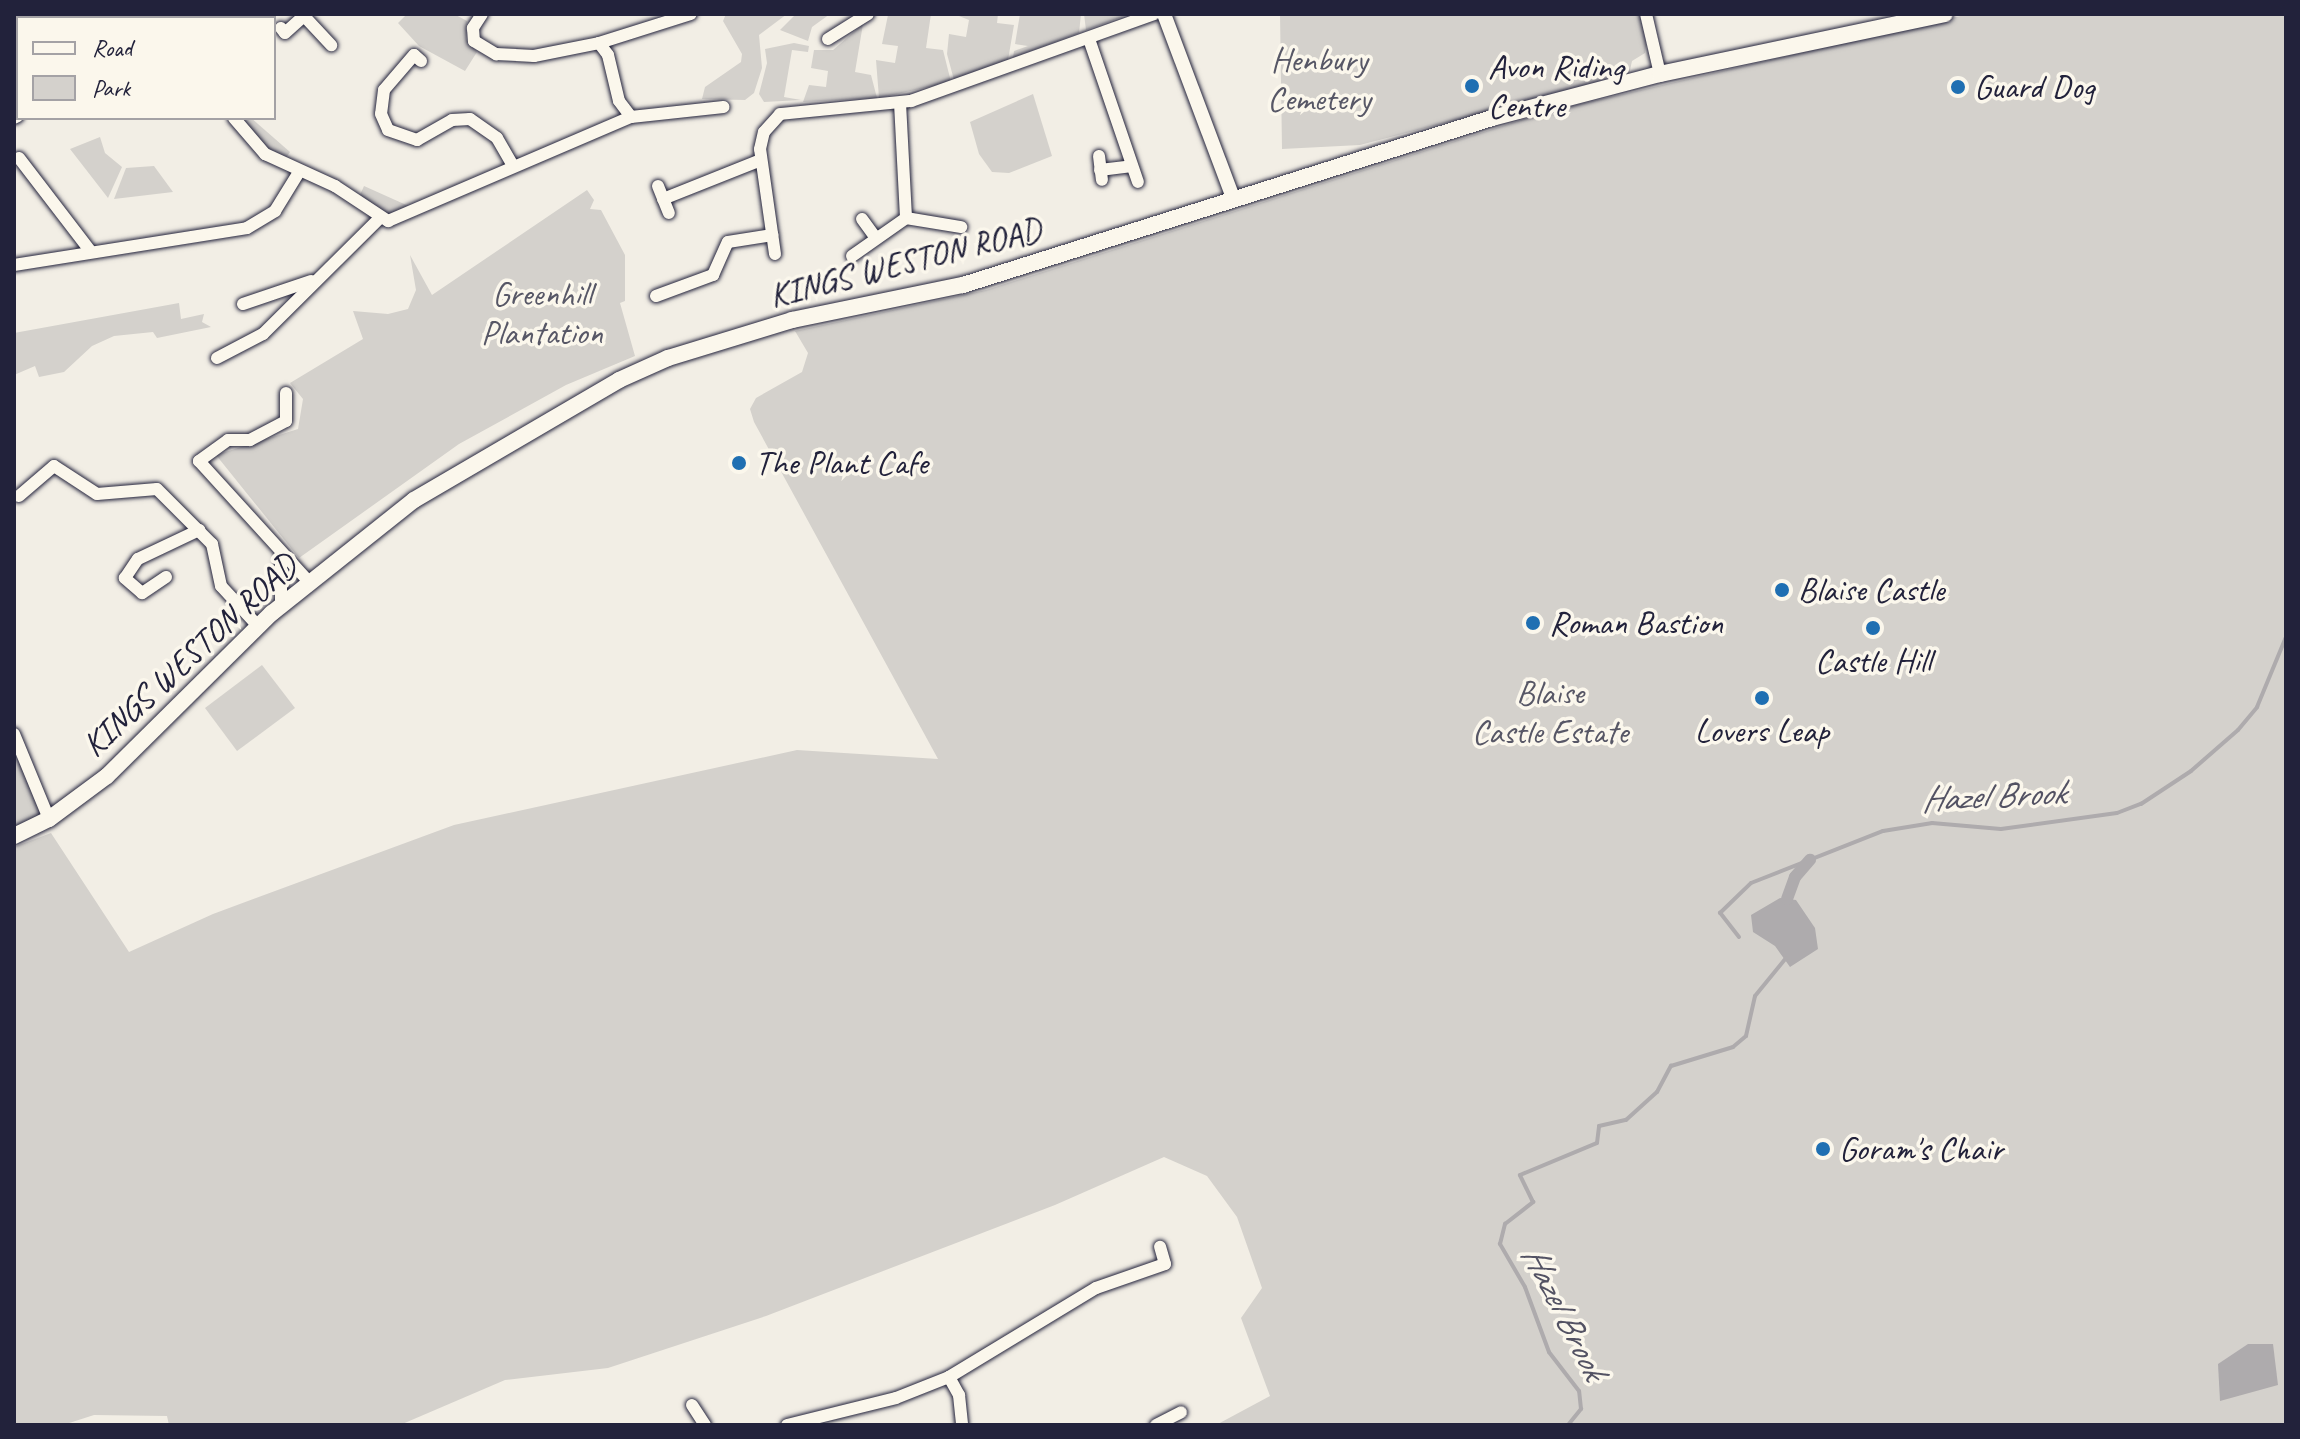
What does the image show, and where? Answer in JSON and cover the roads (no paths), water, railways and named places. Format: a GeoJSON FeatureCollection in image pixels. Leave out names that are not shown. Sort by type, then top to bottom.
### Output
{"type":"FeatureCollection","features":[{"type":"Feature","properties":{"kind":"main road","name":"KINGS WESTON ROAD"},"geometry":{"type":"LineString","coordinates":[[14,836],[49,819],[134,752],[205,674],[281,605],[414,500],[619,380],[668,358],[792,320],[963,285],[1383,149],[1660,74],[1945,14]]}},
{"type":"Feature","properties":{"kind":"street"},"geometry":{"type":"LineString","coordinates":[[482,14],[475,23],[474,41],[496,54],[534,56],[678,23],[691,14]]}},
{"type":"Feature","properties":{"kind":"street"},"geometry":{"type":"LineString","coordinates":[[828,39],[868,14]]}},
{"type":"Feature","properties":{"kind":"street"},"geometry":{"type":"LineString","coordinates":[[775,254],[761,160],[764,132],[785,112],[900,103],[965,86],[1154,14]]}},
{"type":"Feature","properties":{"kind":"street"},"geometry":{"type":"LineString","coordinates":[[1164,14],[1233,198]]}},
{"type":"Feature","properties":{"kind":"street"},"geometry":{"type":"LineString","coordinates":[[1646,14],[1660,74]]}},
{"type":"Feature","properties":{"kind":"street"},"geometry":{"type":"LineString","coordinates":[[152,16],[172,16]]}},
{"type":"Feature","properties":{"kind":"street"},"geometry":{"type":"LineString","coordinates":[[281,28],[285,33],[299,17],[304,16],[331,45]]}},
{"type":"Feature","properties":{"kind":"street"},"geometry":{"type":"LineString","coordinates":[[1089,39],[1138,182]]}},
{"type":"Feature","properties":{"kind":"street"},"geometry":{"type":"LineString","coordinates":[[599,43],[610,60],[619,101],[631,117]]}},
{"type":"Feature","properties":{"kind":"street"},"geometry":{"type":"LineString","coordinates":[[421,61],[414,55],[384,90],[381,114],[388,130],[417,140],[452,120],[470,119],[497,138],[513,166]]}},
{"type":"Feature","properties":{"kind":"street"},"geometry":{"type":"LineString","coordinates":[[900,103],[906,218]]}},
{"type":"Feature","properties":{"kind":"street"},"geometry":{"type":"LineString","coordinates":[[236,120],[265,154],[335,186],[380,218],[399,219],[513,166],[631,117],[723,107]]}},
{"type":"Feature","properties":{"kind":"street"},"geometry":{"type":"LineString","coordinates":[[19,158],[91,252]]}},
{"type":"Feature","properties":{"kind":"street"},"geometry":{"type":"LineString","coordinates":[[663,199],[761,160]]}},
{"type":"Feature","properties":{"kind":"street"},"geometry":{"type":"LineString","coordinates":[[1100,169],[1132,166]]}},
{"type":"Feature","properties":{"kind":"street"},"geometry":{"type":"LineString","coordinates":[[15,260],[91,252],[247,228],[275,211],[299,172]]}},
{"type":"Feature","properties":{"kind":"street"},"geometry":{"type":"LineString","coordinates":[[658,186],[669,213]]}},
{"type":"Feature","properties":{"kind":"street"},"geometry":{"type":"LineString","coordinates":[[217,358],[256,339],[316,279],[335,267],[370,235],[380,218]]}},
{"type":"Feature","properties":{"kind":"street"},"geometry":{"type":"LineString","coordinates":[[852,256],[906,218],[961,227]]}},
{"type":"Feature","properties":{"kind":"street"},"geometry":{"type":"LineString","coordinates":[[862,219],[875,237]]}},
{"type":"Feature","properties":{"kind":"street"},"geometry":{"type":"LineString","coordinates":[[656,296],[702,286],[716,272],[728,242],[772,235]]}},
{"type":"Feature","properties":{"kind":"street"},"geometry":{"type":"LineString","coordinates":[[243,304],[316,279]]}},
{"type":"Feature","properties":{"kind":"street"},"geometry":{"type":"LineString","coordinates":[[286,393],[286,421],[250,440],[228,440],[199,461],[281,557],[309,582]]}},
{"type":"Feature","properties":{"kind":"street"},"geometry":{"type":"LineString","coordinates":[[19,496],[26,481],[57,466],[97,494],[153,487],[213,547],[221,586],[258,626]]}},
{"type":"Feature","properties":{"kind":"street"},"geometry":{"type":"LineString","coordinates":[[166,577],[142,593],[125,578],[138,559],[199,530]]}},
{"type":"Feature","properties":{"kind":"street"},"geometry":{"type":"LineString","coordinates":[[281,557],[281,605]]}},
{"type":"Feature","properties":{"kind":"street"},"geometry":{"type":"LineString","coordinates":[[14,734],[49,819]]}},
{"type":"Feature","properties":{"kind":"street"},"geometry":{"type":"LineString","coordinates":[[787,1425],[905,1396],[949,1377],[1096,1288],[1165,1264],[1160,1247]]}},
{"type":"Feature","properties":{"kind":"street"},"geometry":{"type":"LineString","coordinates":[[949,1377],[959,1395],[962,1425]]}},
{"type":"Feature","properties":{"kind":"street"},"geometry":{"type":"LineString","coordinates":[[692,1405],[705,1425]]}},
{"type":"Feature","properties":{"kind":"street"},"geometry":{"type":"LineString","coordinates":[[1156,1425],[1179,1417]]}},
{"type":"Feature","properties":{"kind":"waterway","name":"Hazel Brook"},"geometry":{"type":"LineString","coordinates":[[1739,937],[1720,913],[1751,883],[1883,831],[1932,823],[2001,829],[2117,813],[2141,804],[2191,771],[2238,730],[2257,707],[2286,637]]}},
{"type":"Feature","properties":{"kind":"waterway"},"geometry":{"type":"LineString","coordinates":[[1787,899],[1795,877],[1810,860]]}},
{"type":"Feature","properties":{"kind":"waterway","name":"Hazel Brook"},"geometry":{"type":"LineString","coordinates":[[1568,1425],[1581,1409],[1579,1391],[1549,1352],[1525,1287],[1500,1244],[1505,1224],[1533,1202],[1520,1175],[1597,1143],[1599,1126],[1626,1120],[1657,1092],[1671,1066],[1733,1047],[1746,1036],[1755,996],[1786,958]]}},
{"type":"Feature","properties":{"kind":"place","name":"Avon Riding Centre"},"geometry":{"type":"Point","coordinates":[1472,86]}},
{"type":"Feature","properties":{"kind":"place","name":"Guard Dog"},"geometry":{"type":"Point","coordinates":[1958,87]}},
{"type":"Feature","properties":{"kind":"place","name":"The Plant Cafe"},"geometry":{"type":"Point","coordinates":[739,463]}},
{"type":"Feature","properties":{"kind":"place","name":"Blaise Castle"},"geometry":{"type":"Point","coordinates":[1782,590]}},
{"type":"Feature","properties":{"kind":"place","name":"Roman Bastion"},"geometry":{"type":"Point","coordinates":[1533,623]}},
{"type":"Feature","properties":{"kind":"place","name":"Castle Hill"},"geometry":{"type":"Point","coordinates":[1873,628]}},
{"type":"Feature","properties":{"kind":"place","name":"Lovers Leap"},"geometry":{"type":"Point","coordinates":[1762,698]}},
{"type":"Feature","properties":{"kind":"place","name":"Goram's Chair"},"geometry":{"type":"Point","coordinates":[1823,1149]}},
{"type":"Feature","properties":{"kind":"park label","name":"Henbury Cemetery"},"geometry":{"type":"Point","coordinates":[1319,78]}},
{"type":"Feature","properties":{"kind":"park label","name":"Greenhill Plantation"},"geometry":{"type":"Point","coordinates":[542,312]}},
{"type":"Feature","properties":{"kind":"park label","name":"Blaise Castle Estate"},"geometry":{"type":"Point","coordinates":[1550,712]}}]}
